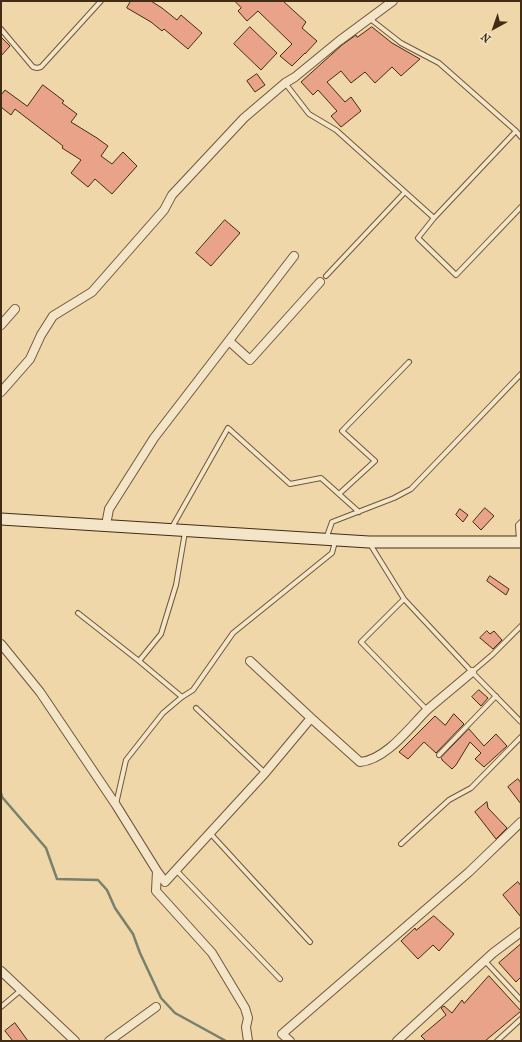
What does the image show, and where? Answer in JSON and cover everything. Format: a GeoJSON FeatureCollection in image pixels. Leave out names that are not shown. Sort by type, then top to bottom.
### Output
{"type":"FeatureCollection","features":[{"type":"Feature","properties":{"kind":"main road"},"geometry":{"type":"LineString","coordinates":[[2,520],[106,525],[369,542],[520,542]]}},
{"type":"Feature","properties":{"kind":"street"},"geometry":{"type":"LineString","coordinates":[[1,392],[30,359],[41,335],[53,316],[92,292],[164,210],[172,195],[244,118],[285,83],[295,77],[339,41],[393,1]]}},
{"type":"Feature","properties":{"kind":"street"},"geometry":{"type":"LineString","coordinates":[[106,525],[109,509],[154,438],[294,256]]}},
{"type":"Feature","properties":{"kind":"street"},"geometry":{"type":"LineString","coordinates":[[229,341],[250,360],[323,279]]}},
{"type":"Feature","properties":{"kind":"street"},"geometry":{"type":"LineString","coordinates":[[1,324],[15,309]]}},
{"type":"Feature","properties":{"kind":"street"},"geometry":{"type":"LineString","coordinates":[[1,644],[40,692],[116,804],[165,882],[265,773],[311,718]]}},
{"type":"Feature","properties":{"kind":"street"},"geometry":{"type":"LineString","coordinates":[[250,661],[360,762],[368,761],[391,748],[427,711],[472,672]]}},
{"type":"Feature","properties":{"kind":"street"},"geometry":{"type":"LineString","coordinates":[[290,1041],[282,1034],[469,872],[521,822]]}},
{"type":"Feature","properties":{"kind":"street"},"geometry":{"type":"LineString","coordinates":[[157,871],[156,891],[212,953],[245,1008],[248,1018],[246,1027],[248,1041]]}},
{"type":"Feature","properties":{"kind":"street"},"geometry":{"type":"LineString","coordinates":[[397,1041],[494,953],[521,932]]}},
{"type":"Feature","properties":{"kind":"street"},"geometry":{"type":"LineString","coordinates":[[1,971],[75,1041]]}},
{"type":"Feature","properties":{"kind":"street"},"geometry":{"type":"LineString","coordinates":[[109,1041],[156,1007]]}},
{"type":"Feature","properties":{"kind":"lane"},"geometry":{"type":"LineString","coordinates":[[1,29],[34,67],[41,67],[101,1]]}},
{"type":"Feature","properties":{"kind":"lane"},"geometry":{"type":"LineString","coordinates":[[369,18],[401,43],[439,63],[521,137]]}},
{"type":"Feature","properties":{"kind":"lane"},"geometry":{"type":"LineString","coordinates":[[285,83],[310,114],[336,130],[434,218]]}},
{"type":"Feature","properties":{"kind":"lane"},"geometry":{"type":"LineString","coordinates":[[516,131],[434,218],[418,238],[456,275],[521,208]]}},
{"type":"Feature","properties":{"kind":"lane"},"geometry":{"type":"LineString","coordinates":[[323,279],[405,192]]}},
{"type":"Feature","properties":{"kind":"lane"},"geometry":{"type":"LineString","coordinates":[[340,494],[375,461],[342,431],[409,362]]}},
{"type":"Feature","properties":{"kind":"lane"},"geometry":{"type":"LineString","coordinates":[[116,804],[126,760],[163,713],[193,690],[233,633],[332,553],[330,540],[332,522],[394,498],[411,489],[521,374]]}},
{"type":"Feature","properties":{"kind":"lane"},"geometry":{"type":"LineString","coordinates":[[171,529],[228,428],[290,484],[322,478],[359,512]]}},
{"type":"Feature","properties":{"kind":"lane"},"geometry":{"type":"LineString","coordinates":[[520,542],[518,525],[521,522]]}},
{"type":"Feature","properties":{"kind":"lane"},"geometry":{"type":"LineString","coordinates":[[139,661],[161,634],[176,585],[185,530]]}},
{"type":"Feature","properties":{"kind":"lane"},"geometry":{"type":"LineString","coordinates":[[369,542],[404,599],[521,722]]}},
{"type":"Feature","properties":{"kind":"lane"},"geometry":{"type":"LineString","coordinates":[[404,599],[361,642],[427,711]]}},
{"type":"Feature","properties":{"kind":"lane"},"geometry":{"type":"LineString","coordinates":[[78,613],[139,661],[182,698]]}},
{"type":"Feature","properties":{"kind":"lane"},"geometry":{"type":"LineString","coordinates":[[472,672],[492,655],[521,626]]}},
{"type":"Feature","properties":{"kind":"lane"},"geometry":{"type":"LineString","coordinates":[[439,755],[496,696]]}},
{"type":"Feature","properties":{"kind":"lane"},"geometry":{"type":"LineString","coordinates":[[196,708],[265,773]]}},
{"type":"Feature","properties":{"kind":"lane"},"geometry":{"type":"LineString","coordinates":[[401,844],[449,800],[471,788],[521,737]]}},
{"type":"Feature","properties":{"kind":"lane"},"geometry":{"type":"LineString","coordinates":[[210,833],[310,942]]}},
{"type":"Feature","properties":{"kind":"lane"},"geometry":{"type":"LineString","coordinates":[[176,870],[280,979]]}},
{"type":"Feature","properties":{"kind":"lane"},"geometry":{"type":"LineString","coordinates":[[485,961],[521,1000]]}},
{"type":"Feature","properties":{"kind":"lane"},"geometry":{"type":"LineString","coordinates":[[1,1007],[21,990]]}},
{"type":"Feature","properties":{"kind":"lane"},"geometry":{"type":"LineString","coordinates":[[497,1041],[521,1019]]}},
{"type":"Feature","properties":{"kind":"building"},"geometry":{"type":"Polygon","coordinates":[[[131,1],[151,1],[177,20],[181,15],[202,33],[188,49],[164,29],[162,31],[151,22],[127,8],[131,1]]]}},
{"type":"Feature","properties":{"kind":"building"},"geometry":{"type":"Polygon","coordinates":[[[235,1],[283,1],[306,22],[302,28],[317,41],[292,66],[280,56],[292,44],[258,11],[247,21],[238,11],[241,8],[235,1]]]}},
{"type":"Feature","properties":{"kind":"building"},"geometry":{"type":"Polygon","coordinates":[[[250,27],[277,53],[261,70],[234,44],[250,27]]]}},
{"type":"Feature","properties":{"kind":"building"},"geometry":{"type":"Polygon","coordinates":[[[372,27],[392,43],[420,59],[401,76],[392,67],[375,83],[365,72],[351,83],[341,71],[327,82],[345,102],[351,97],[361,111],[341,127],[331,116],[337,111],[318,90],[313,95],[301,82],[342,45],[356,35],[357,37],[372,27]]]}},
{"type":"Feature","properties":{"kind":"building"},"geometry":{"type":"Polygon","coordinates":[[[1,37],[10,46],[1,56],[1,37]]]}},
{"type":"Feature","properties":{"kind":"building"},"geometry":{"type":"Polygon","coordinates":[[[257,74],[265,85],[255,92],[247,81],[257,74]]]}},
{"type":"Feature","properties":{"kind":"building"},"geometry":{"type":"Polygon","coordinates":[[[43,85],[64,101],[62,103],[77,114],[71,122],[108,146],[101,156],[112,164],[123,152],[137,166],[112,194],[95,179],[88,187],[71,173],[81,160],[62,148],[63,146],[15,109],[11,115],[1,107],[1,95],[5,90],[27,106],[43,85]]]}},
{"type":"Feature","properties":{"kind":"building"},"geometry":{"type":"Polygon","coordinates":[[[225,220],[240,233],[211,266],[196,253],[225,220]]]}},
{"type":"Feature","properties":{"kind":"building"},"geometry":{"type":"Polygon","coordinates":[[[485,508],[494,516],[481,530],[473,522],[485,508]]]}},
{"type":"Feature","properties":{"kind":"building"},"geometry":{"type":"Polygon","coordinates":[[[460,509],[468,515],[463,522],[456,515],[460,509]]]}},
{"type":"Feature","properties":{"kind":"building"},"geometry":{"type":"Polygon","coordinates":[[[490,576],[509,589],[506,595],[487,581],[490,576]]]}},
{"type":"Feature","properties":{"kind":"building"},"geometry":{"type":"Polygon","coordinates":[[[487,631],[490,634],[494,631],[502,640],[493,649],[480,638],[487,631]]]}},
{"type":"Feature","properties":{"kind":"building"},"geometry":{"type":"Polygon","coordinates":[[[479,690],[488,698],[481,706],[472,697],[479,690]]]}},
{"type":"Feature","properties":{"kind":"building"},"geometry":{"type":"Polygon","coordinates":[[[454,714],[464,724],[436,753],[424,742],[408,759],[399,752],[435,716],[445,725],[454,714]]]}},
{"type":"Feature","properties":{"kind":"building"},"geometry":{"type":"Polygon","coordinates":[[[469,729],[484,746],[496,734],[507,746],[484,767],[475,759],[481,753],[470,742],[452,769],[441,758],[469,729]]]}},
{"type":"Feature","properties":{"kind":"building"},"geometry":{"type":"Polygon","coordinates":[[[518,779],[521,783],[521,804],[508,787],[518,779]]]}},
{"type":"Feature","properties":{"kind":"building"},"geometry":{"type":"Polygon","coordinates":[[[487,802],[488,808],[507,828],[496,839],[475,812],[487,802]]]}},
{"type":"Feature","properties":{"kind":"building"},"geometry":{"type":"Polygon","coordinates":[[[518,882],[521,886],[521,917],[503,895],[518,882]]]}},
{"type":"Feature","properties":{"kind":"building"},"geometry":{"type":"Polygon","coordinates":[[[434,916],[454,934],[439,951],[433,945],[418,959],[401,941],[415,928],[416,930],[434,916]]]}},
{"type":"Feature","properties":{"kind":"building"},"geometry":{"type":"Polygon","coordinates":[[[521,944],[521,977],[516,982],[499,963],[521,944]]]}},
{"type":"Feature","properties":{"kind":"building"},"geometry":{"type":"Polygon","coordinates":[[[489,976],[521,1011],[485,1041],[426,1041],[421,1036],[446,1015],[441,1008],[444,1006],[452,1013],[462,1000],[464,1003],[489,976]]]}},
{"type":"Feature","properties":{"kind":"building"},"geometry":{"type":"Polygon","coordinates":[[[15,1023],[28,1041],[13,1041],[5,1031],[15,1023]]]}},
{"type":"Feature","properties":{"kind":"waterway"},"geometry":{"type":"LineString","coordinates":[[1,793],[2,797],[46,848],[57,879],[98,880],[107,890],[115,908],[133,934],[140,953],[161,998],[175,1013],[226,1041]]}}]}
